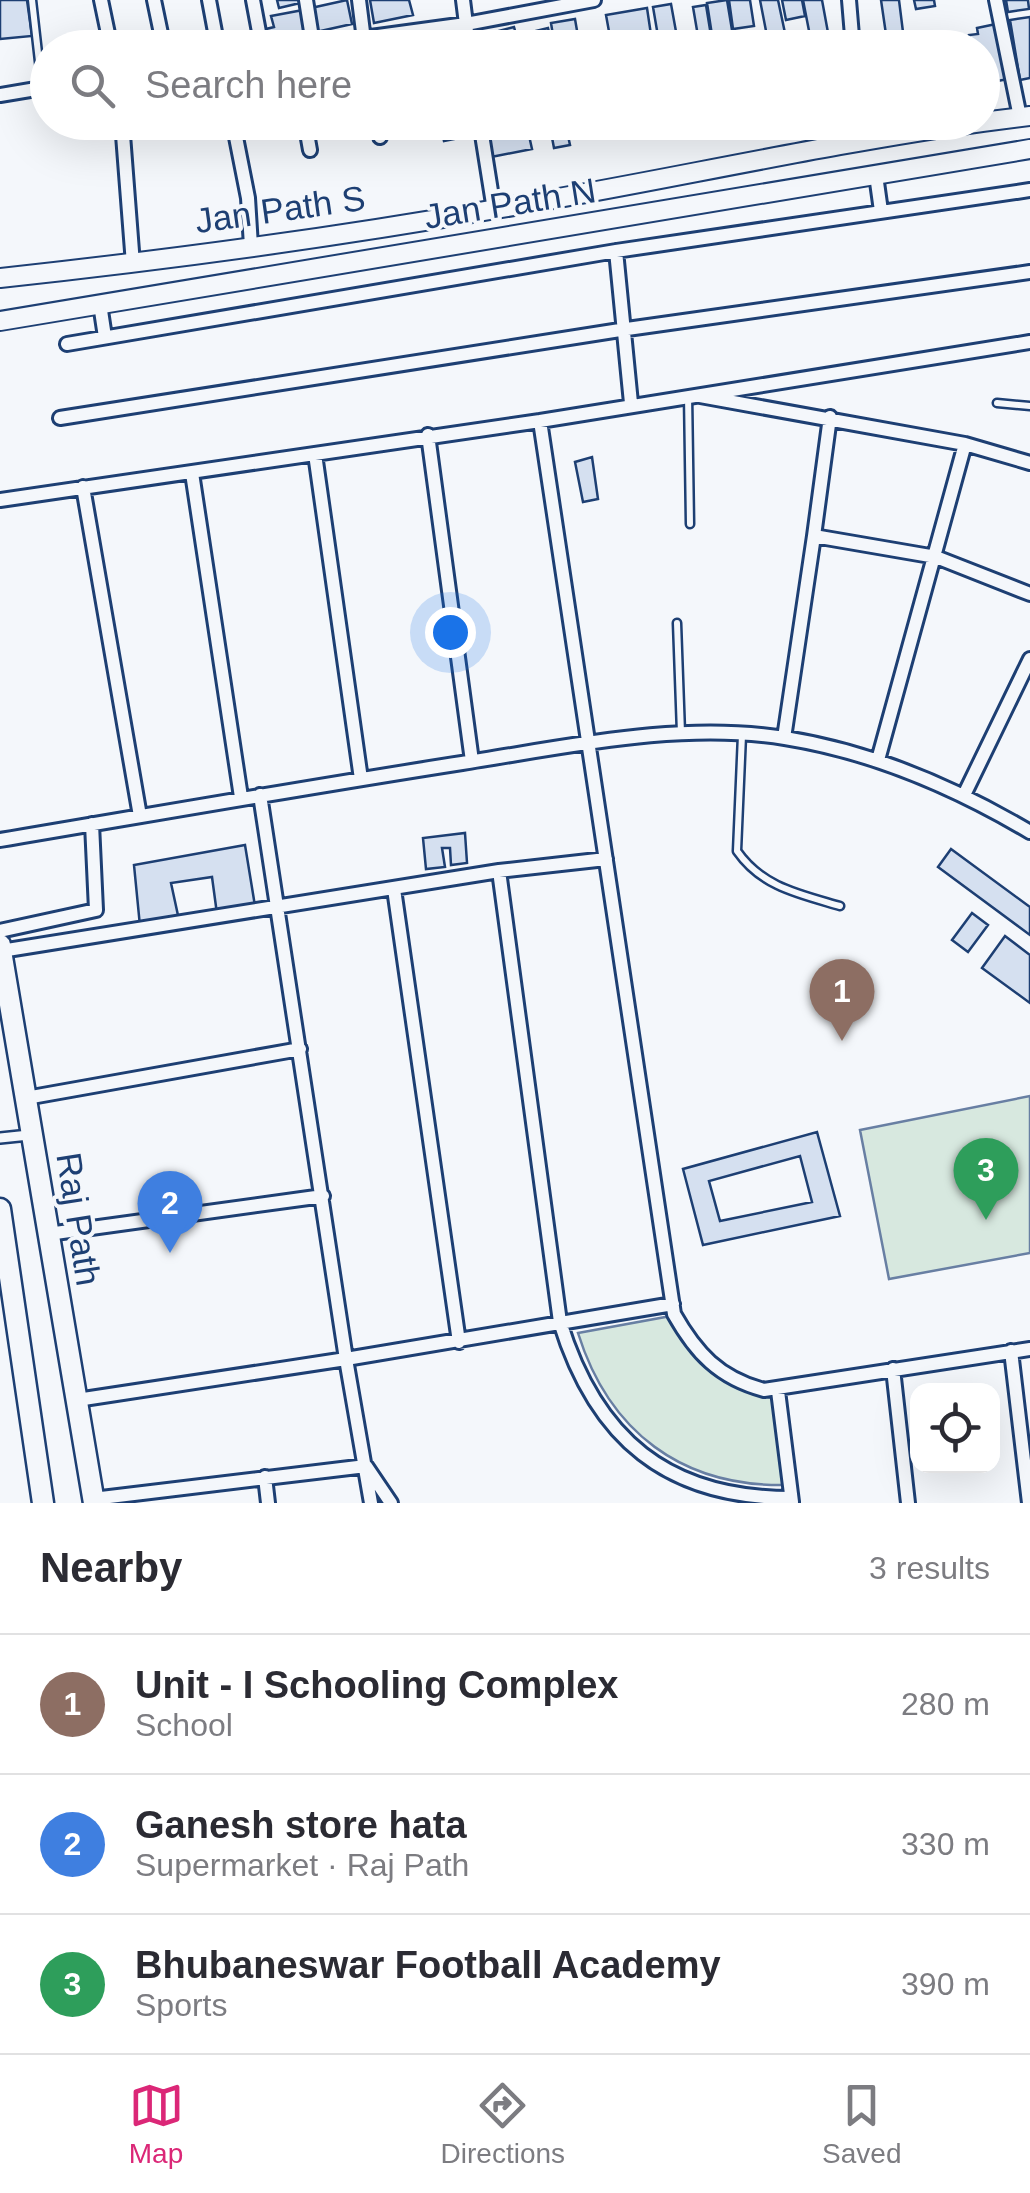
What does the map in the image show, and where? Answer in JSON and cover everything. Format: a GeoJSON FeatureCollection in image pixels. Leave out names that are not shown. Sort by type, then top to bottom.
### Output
{"type":"FeatureCollection","features":[{"type":"Feature","properties":{"kind":"main road","name":"Jan Path S"},"geometry":{"type":"LineString","coordinates":[[1000,119],[1025,116]]}},
{"type":"Feature","properties":{"kind":"main road","name":"Jan Path S"},"geometry":{"type":"LineString","coordinates":[[0,278],[133,264],[494,210],[821,140]]}},
{"type":"Feature","properties":{"kind":"main road","name":"Jan Path N"},"geometry":{"type":"LineString","coordinates":[[0,321],[1030,149]]}},
{"type":"Feature","properties":{"kind":"main road","name":"Raj Path"},"geometry":{"type":"LineString","coordinates":[[0,948],[93,1501]]}},
{"type":"Feature","properties":{"kind":"main road"},"geometry":{"type":"LineString","coordinates":[[0,1209],[43,1503]]}},
{"type":"Feature","properties":{"kind":"street"},"geometry":{"type":"LineString","coordinates":[[102,0],[108,30]]}},
{"type":"Feature","properties":{"kind":"street"},"geometry":{"type":"LineString","coordinates":[[154,0],[160,30]]}},
{"type":"Feature","properties":{"kind":"street"},"geometry":{"type":"LineString","coordinates":[[209,0],[215,30]]}},
{"type":"Feature","properties":{"kind":"street"},"geometry":{"type":"LineString","coordinates":[[253,0],[259,30]]}},
{"type":"Feature","properties":{"kind":"street"},"geometry":{"type":"LineString","coordinates":[[306,0],[311,30]]}},
{"type":"Feature","properties":{"kind":"street"},"geometry":{"type":"LineString","coordinates":[[359,0],[362,30]]}},
{"type":"Feature","properties":{"kind":"street"},"geometry":{"type":"LineString","coordinates":[[462,0],[467,30]]}},
{"type":"Feature","properties":{"kind":"street"},"geometry":{"type":"LineString","coordinates":[[434,30],[533,5],[592,0]]}},
{"type":"Feature","properties":{"kind":"street"},"geometry":{"type":"LineString","coordinates":[[849,0],[852,30]]}},
{"type":"Feature","properties":{"kind":"street"},"geometry":{"type":"LineString","coordinates":[[996,0],[1025,116]]}},
{"type":"Feature","properties":{"kind":"street"},"geometry":{"type":"LineString","coordinates":[[0,95],[30,90]]}},
{"type":"Feature","properties":{"kind":"street"},"geometry":{"type":"LineString","coordinates":[[123,140],[133,264]]}},
{"type":"Feature","properties":{"kind":"street"},"geometry":{"type":"LineString","coordinates":[[236,140],[251,246]]}},
{"type":"Feature","properties":{"kind":"street"},"geometry":{"type":"LineString","coordinates":[[308,140],[310,150]]}},
{"type":"Feature","properties":{"kind":"street"},"geometry":{"type":"LineString","coordinates":[[483,140],[494,210]]}},
{"type":"Feature","properties":{"kind":"street"},"geometry":{"type":"LineString","coordinates":[[876,175],[881,211]]}},
{"type":"Feature","properties":{"kind":"street"},"geometry":{"type":"LineString","coordinates":[[67,344],[616,251],[1030,190]]}},
{"type":"Feature","properties":{"kind":"street"},"geometry":{"type":"LineString","coordinates":[[616,251],[620,330],[630,404]]}},
{"type":"Feature","properties":{"kind":"street"},"geometry":{"type":"LineString","coordinates":[[60,418],[620,330],[1030,272]]}},
{"type":"Feature","properties":{"kind":"street"},"geometry":{"type":"LineString","coordinates":[[100,304],[105,337]]}},
{"type":"Feature","properties":{"kind":"street"},"geometry":{"type":"LineString","coordinates":[[0,500],[540,421],[688,394],[1030,342]]}},
{"type":"Feature","properties":{"kind":"street"},"geometry":{"type":"LineString","coordinates":[[688,394],[965,444],[1030,463]]}},
{"type":"Feature","properties":{"kind":"street"},"geometry":{"type":"LineString","coordinates":[[784,738],[830,418]]}},
{"type":"Feature","properties":{"kind":"street"},"geometry":{"type":"LineString","coordinates":[[540,421],[673,1304],[691,1344],[707,1362],[743,1384],[778,1391],[1030,1349]]}},
{"type":"Feature","properties":{"kind":"street"},"geometry":{"type":"LineString","coordinates":[[428,435],[472,761]]}},
{"type":"Feature","properties":{"kind":"street"},"geometry":{"type":"LineString","coordinates":[[878,760],[965,444]]}},
{"type":"Feature","properties":{"kind":"street"},"geometry":{"type":"LineString","coordinates":[[314,454],[361,779]]}},
{"type":"Feature","properties":{"kind":"street"},"geometry":{"type":"LineString","coordinates":[[192,473],[241,796]]}},
{"type":"Feature","properties":{"kind":"street"},"geometry":{"type":"LineString","coordinates":[[83,487],[140,816]]}},
{"type":"Feature","properties":{"kind":"street"},"geometry":{"type":"LineString","coordinates":[[814,536],[936,557],[1030,592]]}},
{"type":"Feature","properties":{"kind":"street"},"geometry":{"type":"LineString","coordinates":[[965,794],[1030,659]]}},
{"type":"Feature","properties":{"kind":"street"},"geometry":{"type":"LineString","coordinates":[[0,840],[241,796],[587,744],[681,734],[784,738],[878,760],[965,794],[1030,832]]}},
{"type":"Feature","properties":{"kind":"street"},"geometry":{"type":"LineString","coordinates":[[260,795],[371,1503]]}},
{"type":"Feature","properties":{"kind":"street"},"geometry":{"type":"LineString","coordinates":[[0,931],[96,910],[92,824]]}},
{"type":"Feature","properties":{"kind":"street"},"geometry":{"type":"LineString","coordinates":[[0,948],[277,910],[499,871],[606,859]]}},
{"type":"Feature","properties":{"kind":"street"},"geometry":{"type":"LineString","coordinates":[[499,871],[560,1322],[571,1356],[605,1418],[653,1463],[680,1479],[713,1490],[791,1501],[778,1391]]}},
{"type":"Feature","properties":{"kind":"street"},"geometry":{"type":"LineString","coordinates":[[394,890],[458,1342]]}},
{"type":"Feature","properties":{"kind":"street"},"geometry":{"type":"LineString","coordinates":[[26,1098],[300,1049]]}},
{"type":"Feature","properties":{"kind":"street"},"geometry":{"type":"LineString","coordinates":[[0,1138],[32,1134]]}},
{"type":"Feature","properties":{"kind":"street"},"geometry":{"type":"LineString","coordinates":[[48,1234],[323,1196]]}},
{"type":"Feature","properties":{"kind":"street"},"geometry":{"type":"LineString","coordinates":[[77,1400],[458,1342],[673,1304]]}},
{"type":"Feature","properties":{"kind":"street"},"geometry":{"type":"LineString","coordinates":[[1011,1352],[1029,1503]]}},
{"type":"Feature","properties":{"kind":"street"},"geometry":{"type":"LineString","coordinates":[[893,1369],[908,1503]]}},
{"type":"Feature","properties":{"kind":"street"},"geometry":{"type":"LineString","coordinates":[[93,1501],[366,1466]]}},
{"type":"Feature","properties":{"kind":"street"},"geometry":{"type":"LineString","coordinates":[[366,1466],[391,1503]]}},
{"type":"Feature","properties":{"kind":"street"},"geometry":{"type":"LineString","coordinates":[[265,1477],[268,1503]]}},
{"type":"Feature","properties":{"kind":"lane"},"geometry":{"type":"LineString","coordinates":[[32,0],[36,30]]}},
{"type":"Feature","properties":{"kind":"lane"},"geometry":{"type":"LineString","coordinates":[[688,394],[690,524]]}},
{"type":"Feature","properties":{"kind":"lane"},"geometry":{"type":"LineString","coordinates":[[998,403],[1030,406]]}},
{"type":"Feature","properties":{"kind":"lane"},"geometry":{"type":"LineString","coordinates":[[677,623],[681,734]]}},
{"type":"Feature","properties":{"kind":"lane"},"geometry":{"type":"LineString","coordinates":[[742,735],[736,850],[759,876],[780,888],[840,906]]}},
{"type":"Feature","properties":{"kind":"shaded area"},"geometry":{"type":"Polygon","coordinates":[[[1030,1096],[1030,1253],[889,1279],[860,1130],[1030,1096]]]}},
{"type":"Feature","properties":{"kind":"shaded area"},"geometry":{"type":"Polygon","coordinates":[[[671,1316],[699,1361],[724,1378],[774,1397],[786,1485],[748,1483],[683,1464],[655,1447],[609,1399],[578,1333],[671,1316]]]}},
{"type":"Feature","properties":{"kind":"building"},"geometry":{"type":"Polygon","coordinates":[[[0,0],[27,0],[30,36],[0,39],[0,0]]]}},
{"type":"Feature","properties":{"kind":"building"},"geometry":{"type":"Polygon","coordinates":[[[277,0],[299,0],[300,3],[279,8],[277,0]]]}},
{"type":"Feature","properties":{"kind":"building"},"geometry":{"type":"Polygon","coordinates":[[[347,0],[352,24],[316,30],[311,8],[347,0]]]}},
{"type":"Feature","properties":{"kind":"building"},"geometry":{"type":"Polygon","coordinates":[[[370,0],[409,0],[413,15],[374,23],[370,0]]]}},
{"type":"Feature","properties":{"kind":"building"},"geometry":{"type":"Polygon","coordinates":[[[727,0],[732,30],[711,30],[707,3],[727,0]]]}},
{"type":"Feature","properties":{"kind":"building"},"geometry":{"type":"Polygon","coordinates":[[[729,0],[750,0],[754,26],[733,29],[729,0]]]}},
{"type":"Feature","properties":{"kind":"building"},"geometry":{"type":"Polygon","coordinates":[[[760,0],[778,0],[784,30],[766,30],[760,0]]]}},
{"type":"Feature","properties":{"kind":"building"},"geometry":{"type":"Polygon","coordinates":[[[782,0],[802,0],[805,16],[786,20],[782,0]]]}},
{"type":"Feature","properties":{"kind":"building"},"geometry":{"type":"Polygon","coordinates":[[[803,0],[822,0],[828,30],[809,30],[803,0]]]}},
{"type":"Feature","properties":{"kind":"building"},"geometry":{"type":"Polygon","coordinates":[[[881,0],[899,0],[903,30],[885,30],[881,0]]]}},
{"type":"Feature","properties":{"kind":"building"},"geometry":{"type":"Polygon","coordinates":[[[914,0],[934,0],[935,6],[916,9],[914,0]]]}},
{"type":"Feature","properties":{"kind":"building"},"geometry":{"type":"Polygon","coordinates":[[[1006,0],[1028,0],[1029,9],[1008,12],[1006,0]]]}},
{"type":"Feature","properties":{"kind":"building"},"geometry":{"type":"Polygon","coordinates":[[[671,4],[676,30],[657,30],[653,7],[671,4]]]}},
{"type":"Feature","properties":{"kind":"building"},"geometry":{"type":"Polygon","coordinates":[[[706,5],[710,30],[697,30],[693,7],[706,5]]]}},
{"type":"Feature","properties":{"kind":"building"},"geometry":{"type":"Polygon","coordinates":[[[647,8],[650,30],[609,30],[606,15],[647,8]]]}},
{"type":"Feature","properties":{"kind":"building"},"geometry":{"type":"Polygon","coordinates":[[[303,10],[307,30],[262,30],[274,27],[271,16],[303,10]]]}},
{"type":"Feature","properties":{"kind":"building"},"geometry":{"type":"Polygon","coordinates":[[[1030,17],[1030,78],[1020,80],[1010,20],[1030,17]]]}},
{"type":"Feature","properties":{"kind":"building"},"geometry":{"type":"Polygon","coordinates":[[[575,19],[577,30],[552,30],[551,23],[575,19]]]}},
{"type":"Feature","properties":{"kind":"building"},"geometry":{"type":"Polygon","coordinates":[[[996,24],[997,30],[977,30],[996,24]]]}},
{"type":"Feature","properties":{"kind":"building"},"geometry":{"type":"Polygon","coordinates":[[[1000,42],[1008,79],[1000,81],[1000,42]]]}},
{"type":"Feature","properties":{"kind":"building"},"geometry":{"type":"Polygon","coordinates":[[[487,140],[530,140],[532,149],[491,157],[487,140]]]}},
{"type":"Feature","properties":{"kind":"building"},"geometry":{"type":"Polygon","coordinates":[[[552,140],[569,140],[570,145],[554,148],[552,140]]]}},
{"type":"Feature","properties":{"kind":"building"},"geometry":{"type":"Polygon","coordinates":[[[592,457],[598,499],[583,502],[575,462],[592,457]]]}},
{"type":"Feature","properties":{"kind":"building"},"geometry":{"type":"Polygon","coordinates":[[[465,833],[467,863],[451,865],[450,848],[442,848],[445,867],[426,869],[423,838],[465,833]]]}},
{"type":"Feature","properties":{"kind":"building"},"geometry":{"type":"Polygon","coordinates":[[[245,845],[255,906],[217,914],[212,877],[171,883],[179,920],[140,926],[134,865],[245,845]]]}},
{"type":"Feature","properties":{"kind":"building"},"geometry":{"type":"Polygon","coordinates":[[[951,849],[1030,907],[1030,935],[938,867],[951,849]]]}},
{"type":"Feature","properties":{"kind":"building"},"geometry":{"type":"Polygon","coordinates":[[[972,913],[988,925],[968,952],[952,940],[972,913]]]}},
{"type":"Feature","properties":{"kind":"building"},"geometry":{"type":"Polygon","coordinates":[[[1005,936],[1030,955],[1030,1003],[982,968],[1005,936]]]}},
{"type":"Feature","properties":{"kind":"building"},"geometry":{"type":"Polygon","coordinates":[[[817,1132],[840,1216],[703,1245],[683,1169],[817,1132]],[[800,1156],[709,1181],[720,1221],[812,1202],[800,1156]]]}},
{"type":"Feature","properties":{"kind":"place","name":"Unit - I Schooling Complex"},"geometry":{"type":"Point","coordinates":[842,1041]}},
{"type":"Feature","properties":{"kind":"place","name":"Bhubaneswar Football Academy"},"geometry":{"type":"Point","coordinates":[986,1220]}},
{"type":"Feature","properties":{"kind":"place","name":"Ganesh store hata"},"geometry":{"type":"Point","coordinates":[170,1253]}}]}
